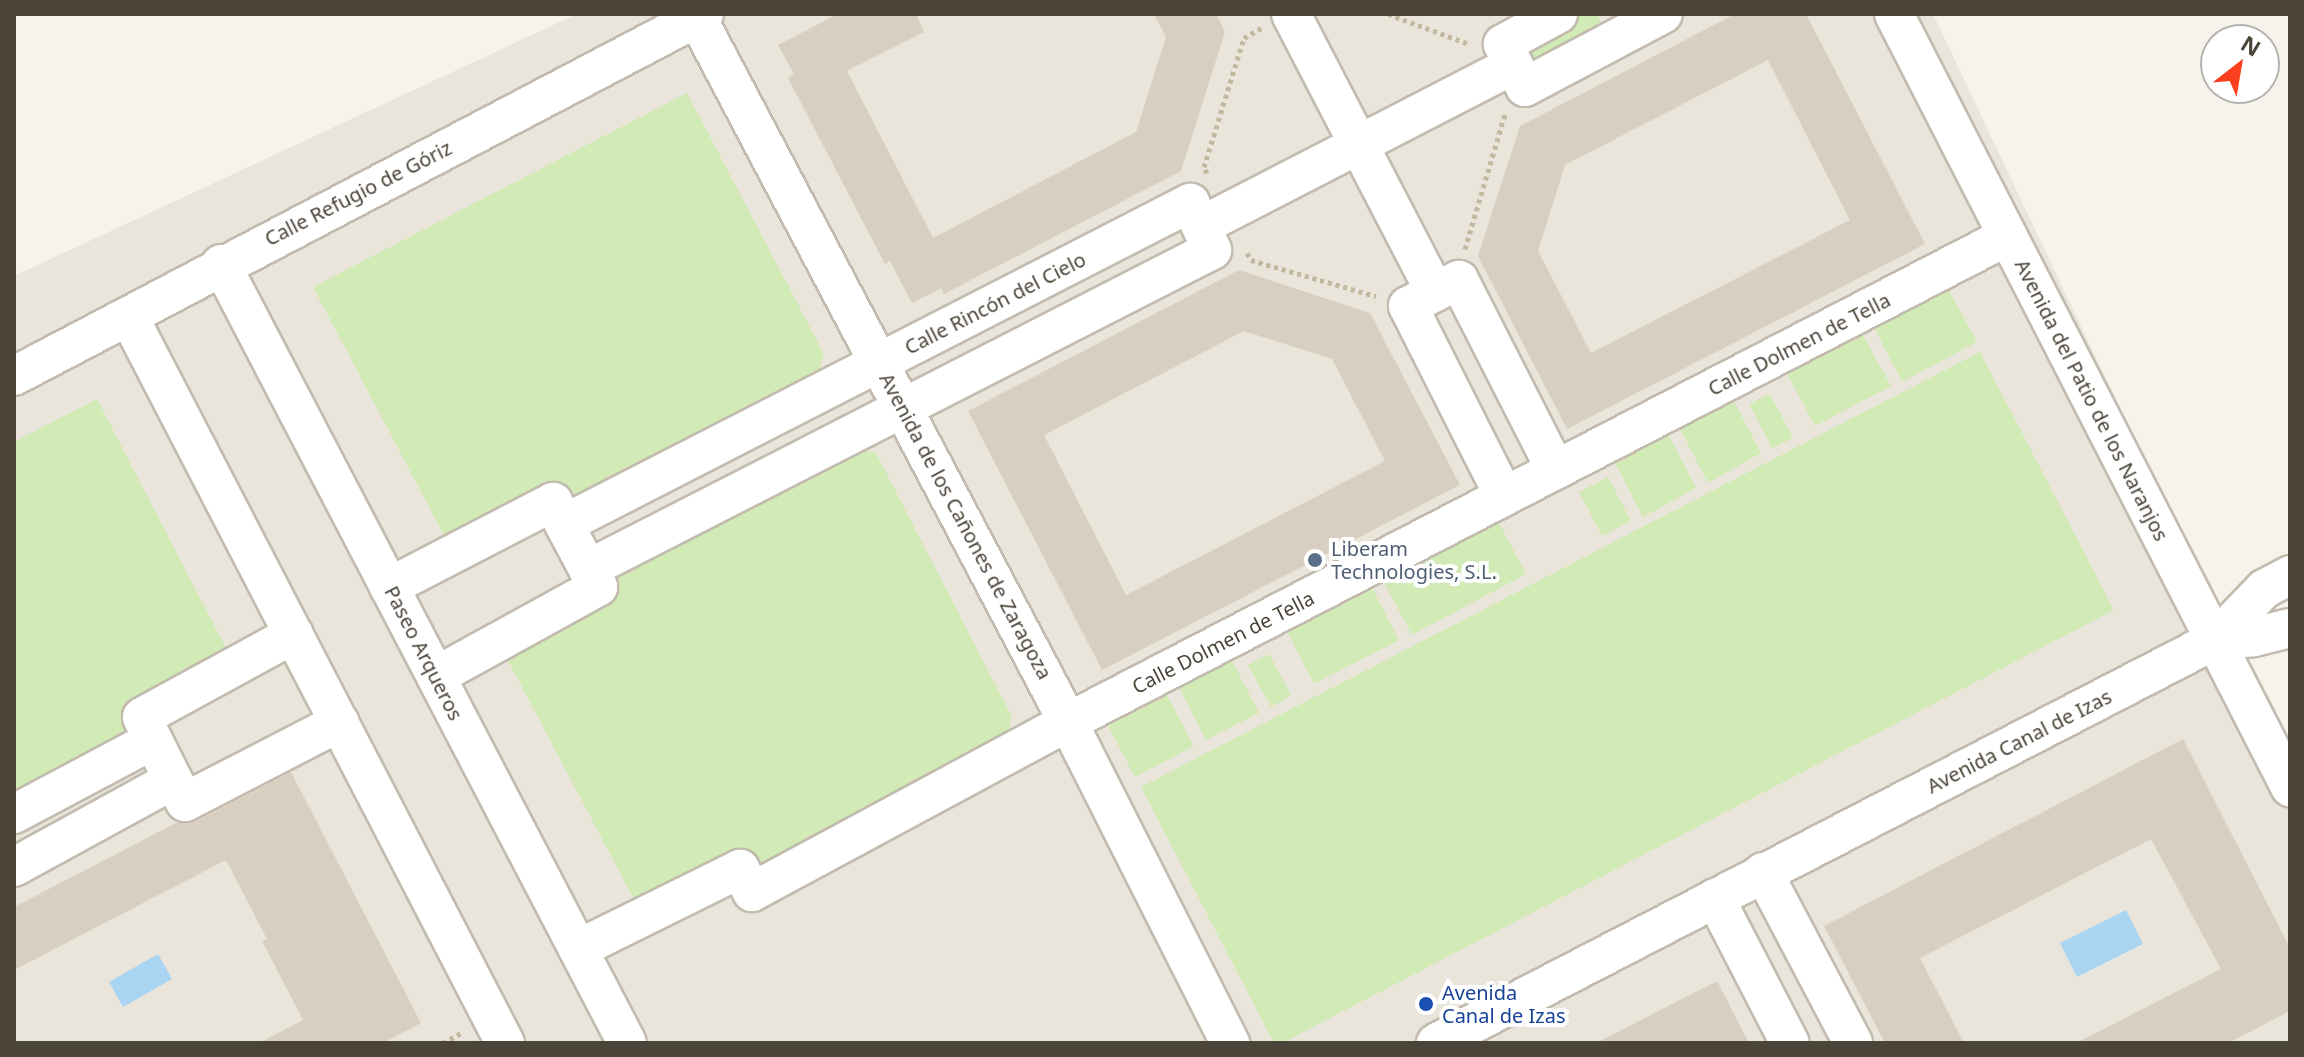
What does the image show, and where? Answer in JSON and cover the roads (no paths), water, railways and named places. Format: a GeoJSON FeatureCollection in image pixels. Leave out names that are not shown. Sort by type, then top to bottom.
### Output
{"type":"FeatureCollection","features":[{"type":"Feature","properties":{"kind":"street"},"geometry":{"type":"LineString","coordinates":[[1291,14],[1435,292]]}},
{"type":"Feature","properties":{"kind":"street"},"geometry":{"type":"LineString","coordinates":[[1500,72],[1503,44],[1558,14]]}},
{"type":"Feature","properties":{"kind":"street"},"geometry":{"type":"LineString","coordinates":[[1500,72],[1525,87],[1663,14]]}},
{"type":"Feature","properties":{"kind":"street","name":"Avenida del Patio de los Naranjos"},"geometry":{"type":"LineString","coordinates":[[1894,14],[2290,787]]}},
{"type":"Feature","properties":{"kind":"street","name":"Calle Refugio de Góriz"},"geometry":{"type":"LineString","coordinates":[[14,376],[129,317],[221,264],[699,15]]}},
{"type":"Feature","properties":{"kind":"street","name":"Avenida de los Cañones de Zaragoza"},"geometry":{"type":"LineString","coordinates":[[699,15],[1068,722],[1230,1043]]}},
{"type":"Feature","properties":{"kind":"street"},"geometry":{"type":"LineString","coordinates":[[588,569],[1212,250],[1201,226],[1500,72]]}},
{"type":"Feature","properties":{"kind":"street","name":"Calle Rincón del Cielo"},"geometry":{"type":"LineString","coordinates":[[564,524],[1190,203],[1201,226]]}},
{"type":"Feature","properties":{"kind":"street","name":"Calle Dolmen de Tella"},"geometry":{"type":"LineString","coordinates":[[578,949],[740,869],[752,892],[1068,722],[2008,236]]}},
{"type":"Feature","properties":{"kind":"street","name":"Paseo Arqueros"},"geometry":{"type":"LineString","coordinates":[[221,264],[627,1043]]}},
{"type":"Feature","properties":{"kind":"street"},"geometry":{"type":"LineString","coordinates":[[1504,496],[1408,306],[1459,280],[1556,470]]}},
{"type":"Feature","properties":{"kind":"street"},"geometry":{"type":"LineString","coordinates":[[129,317],[505,1043]]}},
{"type":"Feature","properties":{"kind":"street"},"geometry":{"type":"LineString","coordinates":[[389,587],[553,502],[598,587],[436,676]]}},
{"type":"Feature","properties":{"kind":"street","name":"Avenida Canal de Izas"},"geometry":{"type":"LineString","coordinates":[[1436,1043],[2215,640],[2264,589],[2290,575]]}},
{"type":"Feature","properties":{"kind":"street"},"geometry":{"type":"LineString","coordinates":[[2215,640],[2254,637],[2290,628]]}},
{"type":"Feature","properties":{"kind":"street"},"geometry":{"type":"LineString","coordinates":[[294,634],[142,717],[173,780],[185,802],[340,722]]}},
{"type":"Feature","properties":{"kind":"street"},"geometry":{"type":"LineString","coordinates":[[14,814],[153,740]]}},
{"type":"Feature","properties":{"kind":"street"},"geometry":{"type":"LineString","coordinates":[[14,867],[173,780]]}},
{"type":"Feature","properties":{"kind":"street"},"geometry":{"type":"LineString","coordinates":[[1763,872],[1853,1043]]}},
{"type":"Feature","properties":{"kind":"street"},"geometry":{"type":"LineString","coordinates":[[1715,898],[1790,1043]]}},
{"type":"Feature","properties":{"kind":"water"},"geometry":{"type":"Polygon","coordinates":[[[2126,910],[2143,944],[2077,977],[2060,943],[2126,910]]]}},
{"type":"Feature","properties":{"kind":"water"},"geometry":{"type":"Polygon","coordinates":[[[158,954],[172,979],[123,1007],[109,982],[158,954]]]}},
{"type":"Feature","properties":{"kind":"place","name":"Liberam Technologies, S.L."},"geometry":{"type":"Point","coordinates":[1315,560]}},
{"type":"Feature","properties":{"kind":"place","name":"Avenida Canal de Izas"},"geometry":{"type":"Point","coordinates":[1426,1004]}}]}
